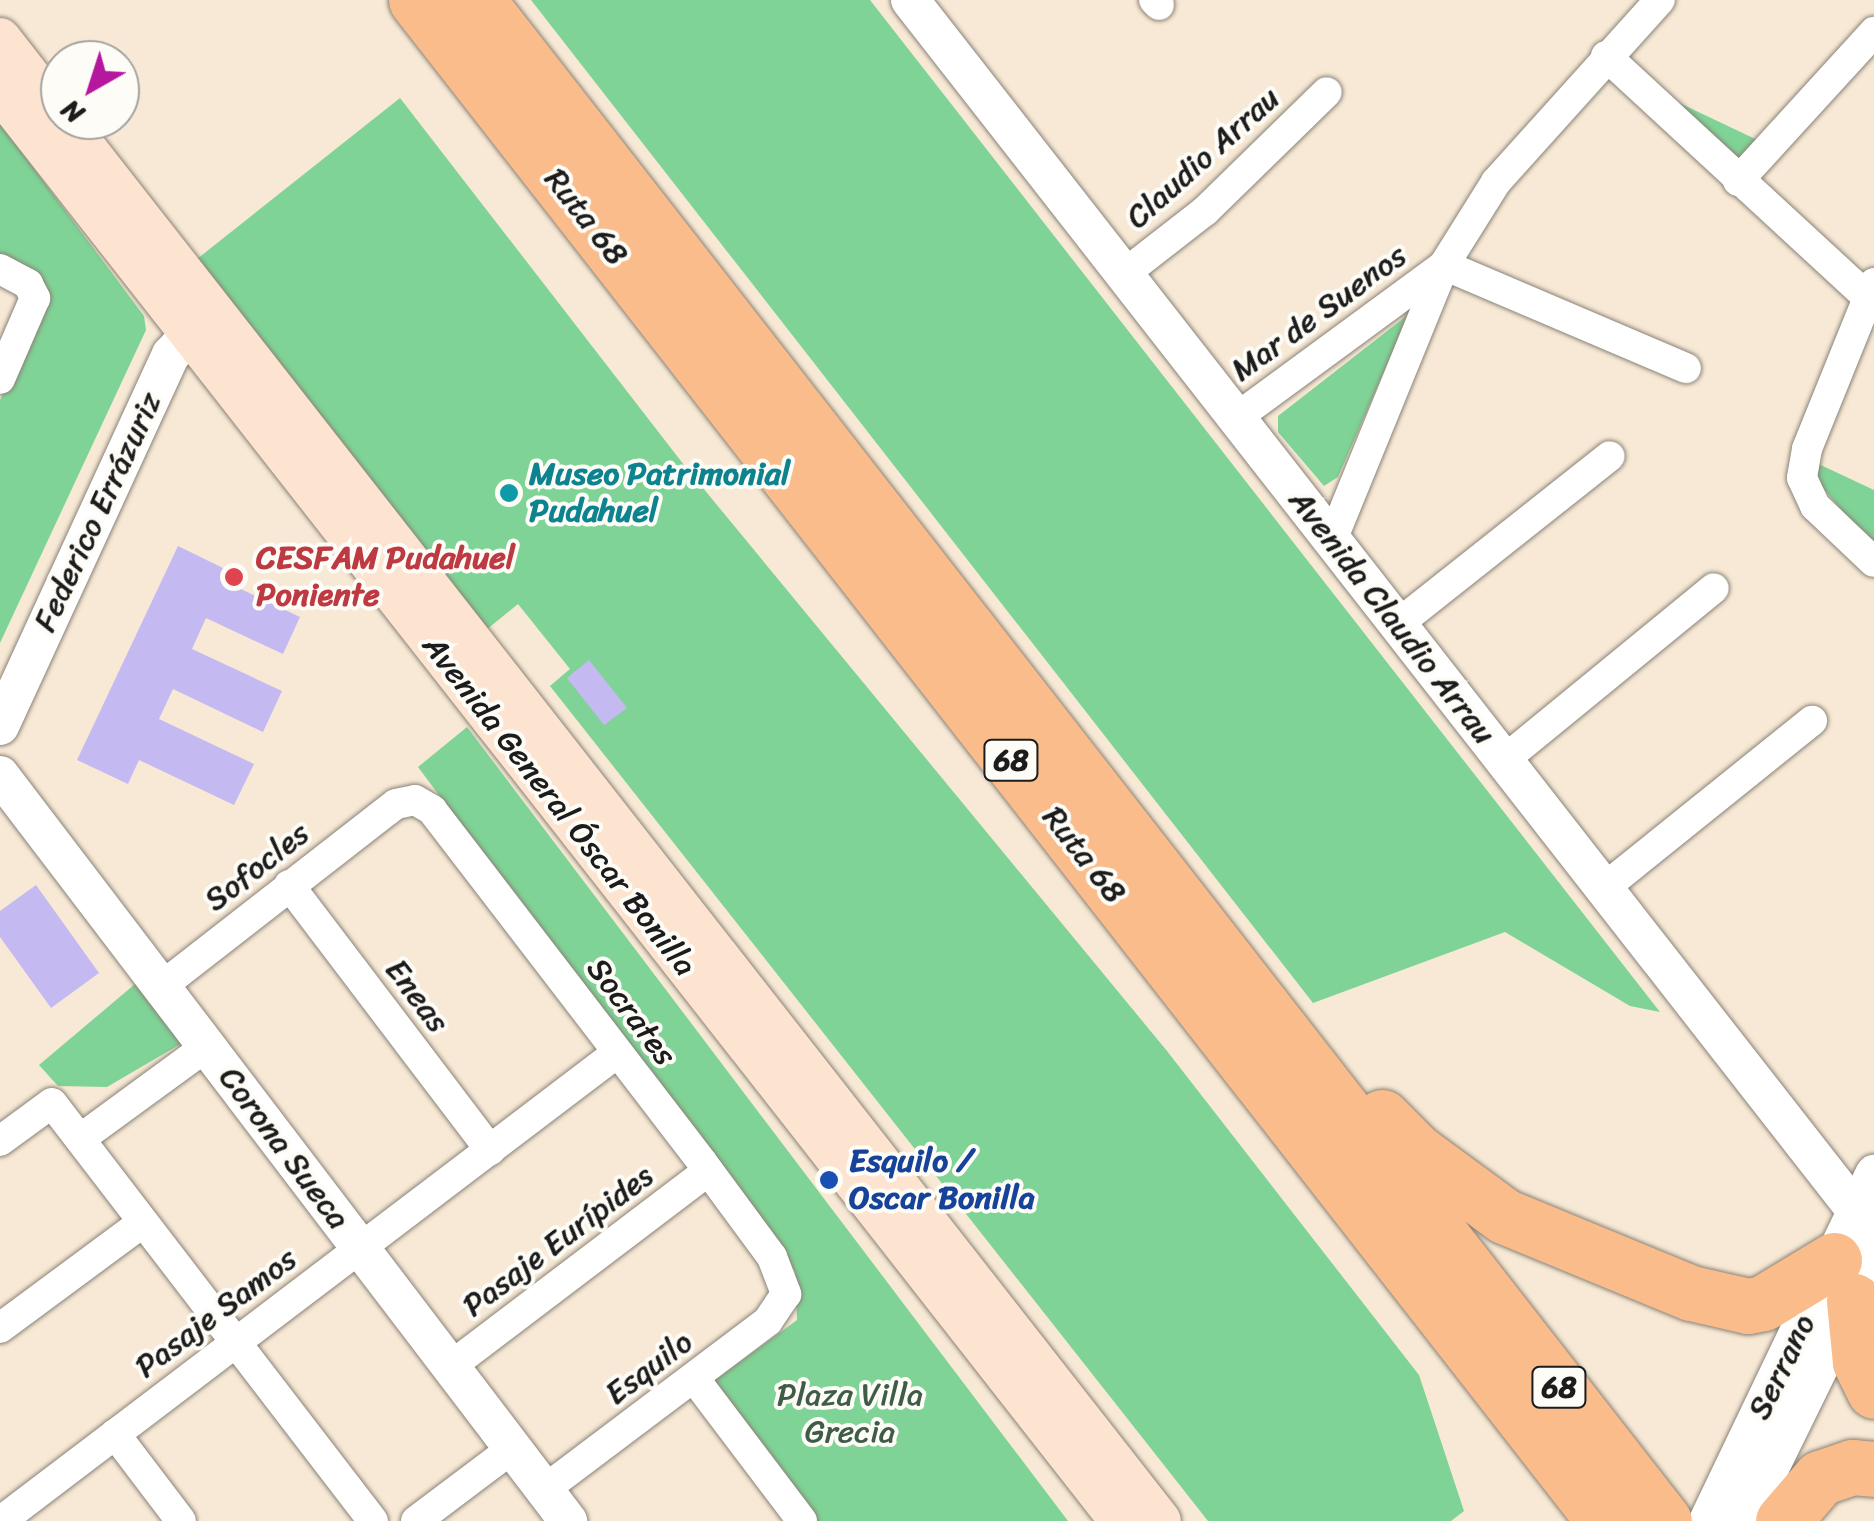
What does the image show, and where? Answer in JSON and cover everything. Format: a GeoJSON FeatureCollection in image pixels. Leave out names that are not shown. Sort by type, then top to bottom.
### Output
{"type":"FeatureCollection","features":[{"type":"Feature","properties":{"kind":"highway","name":"Ruta 68"},"geometry":{"type":"LineString","coordinates":[[416,0],[1604,1521]]}},
{"type":"Feature","properties":{"kind":"highway","name":"Ruta 68"},"geometry":{"type":"LineString","coordinates":[[476,0],[1664,1521]]}},
{"type":"Feature","properties":{"kind":"highway"},"geometry":{"type":"LineString","coordinates":[[1148,858],[1291,1008],[1371,1106],[1417,1152],[1504,1216],[1584,1253],[1748,1306],[1784,1294],[1859,1253],[1860,1362],[1874,1391]]}},
{"type":"Feature","properties":{"kind":"highway"},"geometry":{"type":"LineString","coordinates":[[1784,1521],[1820,1478],[1852,1468],[1874,1470]]}},
{"type":"Feature","properties":{"kind":"main road","name":"Avenida General Óscar Bonilla"},"geometry":{"type":"LineString","coordinates":[[0,39],[40,90]]}},
{"type":"Feature","properties":{"kind":"main road","name":"Avenida General Óscar Bonilla"},"geometry":{"type":"LineString","coordinates":[[0,90],[200,319],[1160,1521]]}},
{"type":"Feature","properties":{"kind":"main road","name":"Avenida General Óscar Bonilla"},"geometry":{"type":"LineString","coordinates":[[77,140],[200,319],[1121,1521]]}},
{"type":"Feature","properties":{"kind":"street","name":"Avenida Claudio Arrau"},"geometry":{"type":"LineString","coordinates":[[910,0],[1604,888],[1859,1253]]}},
{"type":"Feature","properties":{"kind":"street","name":"Mar de Suenos"},"geometry":{"type":"LineString","coordinates":[[1332,540],[1444,265],[1496,182],[1660,0]]}},
{"type":"Feature","properties":{"kind":"street"},"geometry":{"type":"LineString","coordinates":[[1738,181],[1874,32]]}},
{"type":"Feature","properties":{"kind":"street"},"geometry":{"type":"LineString","coordinates":[[1606,56],[1738,181],[1869,288],[1802,478],[1814,506],[1874,562]]}},
{"type":"Feature","properties":{"kind":"street","name":"Claudio Arrau"},"geometry":{"type":"LineString","coordinates":[[1124,274],[1205,211],[1328,92]]}},
{"type":"Feature","properties":{"kind":"street","name":"Mar de Suenos"},"geometry":{"type":"LineString","coordinates":[[1236,418],[1444,265]]}},
{"type":"Feature","properties":{"kind":"street"},"geometry":{"type":"LineString","coordinates":[[1444,265],[1686,368]]}},
{"type":"Feature","properties":{"kind":"street"},"geometry":{"type":"LineString","coordinates":[[0,269],[28,284],[32,308],[0,379]]}},
{"type":"Feature","properties":{"kind":"street","name":"Federico Errázuriz"},"geometry":{"type":"LineString","coordinates":[[0,726],[200,319]]}},
{"type":"Feature","properties":{"kind":"street"},"geometry":{"type":"LineString","coordinates":[[1398,624],[1610,456]]}},
{"type":"Feature","properties":{"kind":"street"},"geometry":{"type":"LineString","coordinates":[[1504,760],[1714,588]]}},
{"type":"Feature","properties":{"kind":"street"},"geometry":{"type":"LineString","coordinates":[[1604,888],[1812,720]]}},
{"type":"Feature","properties":{"kind":"street","name":"Corona Sueca"},"geometry":{"type":"LineString","coordinates":[[0,774],[568,1521]]}},
{"type":"Feature","properties":{"kind":"street","name":"Socrates"},"geometry":{"type":"LineString","coordinates":[[396,804],[415,800],[432,810],[772,1257],[786,1294]]}},
{"type":"Feature","properties":{"kind":"street","name":"Sofocles"},"geometry":{"type":"LineString","coordinates":[[162,986],[396,804]]}},
{"type":"Feature","properties":{"kind":"street","name":"Eneas"},"geometry":{"type":"LineString","coordinates":[[289,886],[490,1150]]}},
{"type":"Feature","properties":{"kind":"street"},"geometry":{"type":"LineString","coordinates":[[80,1139],[207,1046]]}},
{"type":"Feature","properties":{"kind":"street","name":"Pasaje Samos"},"geometry":{"type":"LineString","coordinates":[[1,1521],[617,1052]]}},
{"type":"Feature","properties":{"kind":"street"},"geometry":{"type":"LineString","coordinates":[[0,1141],[52,1103],[373,1521]]}},
{"type":"Feature","properties":{"kind":"street","name":"Pasaje Eurípides"},"geometry":{"type":"LineString","coordinates":[[451,1366],[708,1171]]}},
{"type":"Feature","properties":{"kind":"street","name":"Serrano"},"geometry":{"type":"LineString","coordinates":[[1724,1513],[1859,1253],[1874,1174]]}},
{"type":"Feature","properties":{"kind":"street"},"geometry":{"type":"LineString","coordinates":[[0,1328],[144,1222]]}},
{"type":"Feature","properties":{"kind":"street","name":"Esquilo"},"geometry":{"type":"LineString","coordinates":[[544,1490],[768,1322],[786,1294]]}},
{"type":"Feature","properties":{"kind":"street"},"geometry":{"type":"LineString","coordinates":[[694,1378],[802,1521]]}},
{"type":"Feature","properties":{"kind":"street"},"geometry":{"type":"LineString","coordinates":[[115,1434],[181,1521]]}},
{"type":"Feature","properties":{"kind":"street"},"geometry":{"type":"LineString","coordinates":[[416,1521],[513,1448]]}},
{"type":"Feature","properties":{"kind":"green space"},"geometry":{"type":"Polygon","coordinates":[[[531,0],[870,0],[1660,1012],[1630,1006],[1505,932],[1313,1003],[531,0]]]}},
{"type":"Feature","properties":{"kind":"green space"},"geometry":{"type":"Polygon","coordinates":[[[1633,81],[1770,146],[1738,181],[1633,81]]]}},
{"type":"Feature","properties":{"kind":"green space"},"geometry":{"type":"Polygon","coordinates":[[[400,98],[684,465],[1167,1051],[1419,1375],[1464,1511],[1451,1521],[1208,1521],[550,686],[570,669],[518,604],[486,630],[197,259],[400,98]]]}},
{"type":"Feature","properties":{"kind":"green space"},"geometry":{"type":"Polygon","coordinates":[[[0,123],[144,316],[146,330],[0,643],[0,400],[47,290],[29,269],[0,254],[0,123]]]}},
{"type":"Feature","properties":{"kind":"green space"},"geometry":{"type":"Polygon","coordinates":[[[1409,314],[1338,477],[1324,486],[1278,432],[1278,416],[1409,314]]]}},
{"type":"Feature","properties":{"kind":"green space"},"geometry":{"type":"Polygon","coordinates":[[[1793,452],[1874,490],[1874,549],[1793,452]]]}},
{"type":"Feature","properties":{"kind":"green space","name":"Plaza Villa Grecia"},"geometry":{"type":"Polygon","coordinates":[[[467,727],[1068,1521],[792,1521],[696,1394],[797,1320],[795,1272],[418,767],[467,727]]]}},
{"type":"Feature","properties":{"kind":"green space"},"geometry":{"type":"Polygon","coordinates":[[[141,979],[184,1042],[107,1087],[58,1086],[39,1065],[141,979]]]}},
{"type":"Feature","properties":{"kind":"building"},"geometry":{"type":"Polygon","coordinates":[[[178,546],[229,571],[224,581],[300,617],[283,654],[206,618],[192,649],[282,691],[263,732],[173,689],[159,719],[254,764],[234,805],[139,760],[128,784],[77,760],[178,546]]]}},
{"type":"Feature","properties":{"kind":"building"},"geometry":{"type":"Polygon","coordinates":[[[589,660],[627,708],[604,725],[567,678],[589,660]]]}},
{"type":"Feature","properties":{"kind":"building"},"geometry":{"type":"Polygon","coordinates":[[[36,885],[99,973],[51,1008],[0,937],[0,911],[36,885]]]}},
{"type":"Feature","properties":{"kind":"place","name":"Museo Patrimonial Pudahuel"},"geometry":{"type":"Point","coordinates":[509,493]}},
{"type":"Feature","properties":{"kind":"place","name":"CESFAM Pudahuel Poniente"},"geometry":{"type":"Point","coordinates":[234,577]}},
{"type":"Feature","properties":{"kind":"place","name":"Esquilo / Oscar Bonilla"},"geometry":{"type":"Point","coordinates":[829,1180]}}]}
